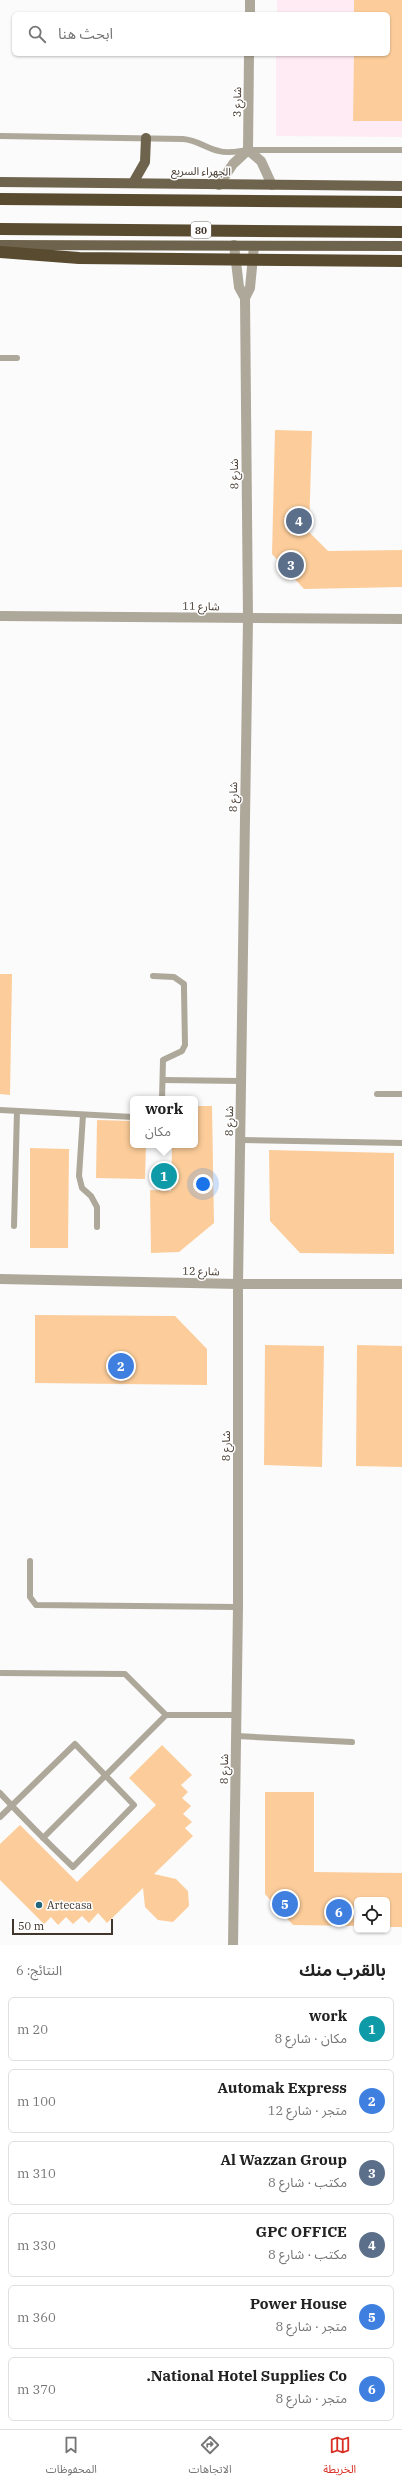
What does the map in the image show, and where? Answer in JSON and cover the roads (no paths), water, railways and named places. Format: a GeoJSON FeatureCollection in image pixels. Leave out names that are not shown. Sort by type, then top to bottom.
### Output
{"type":"FeatureCollection","features":[{"type":"Feature","properties":{"kind":"highway"},"geometry":{"type":"LineString","coordinates":[[0,199],[402,202]]}},
{"type":"Feature","properties":{"kind":"highway","name":"80"},"geometry":{"type":"LineString","coordinates":[[0,229],[402,232]]}},
{"type":"Feature","properties":{"kind":"highway"},"geometry":{"type":"LineString","coordinates":[[0,252],[79,258],[402,261]]}},
{"type":"Feature","properties":{"kind":"main road"},"geometry":{"type":"LineString","coordinates":[[134,183],[145,162],[146,138]]}},
{"type":"Feature","properties":{"kind":"main road","name":"الجهراء السريع"},"geometry":{"type":"LineString","coordinates":[[0,182],[402,186]]}},
{"type":"Feature","properties":{"kind":"main road"},"geometry":{"type":"LineString","coordinates":[[0,245],[402,246]]}},
{"type":"Feature","properties":{"kind":"street"},"geometry":{"type":"LineString","coordinates":[[250,0],[250,12]]}},
{"type":"Feature","properties":{"kind":"street","name":"شارع 3"},"geometry":{"type":"LineString","coordinates":[[248,150],[249,56]]}},
{"type":"Feature","properties":{"kind":"street"},"geometry":{"type":"LineString","coordinates":[[219,185],[232,164],[248,150],[261,161],[272,185]]}},
{"type":"Feature","properties":{"kind":"street","name":"شارع 8"},"geometry":{"type":"LineString","coordinates":[[234,246],[239,287],[245,298]]}},
{"type":"Feature","properties":{"kind":"street","name":"شارع 8"},"geometry":{"type":"LineString","coordinates":[[233,1945],[238,1607],[238,1284],[248,619],[245,298],[250,288],[254,246]]}},
{"type":"Feature","properties":{"kind":"street","name":"شارع 11"},"geometry":{"type":"LineString","coordinates":[[0,616],[402,619]]}},
{"type":"Feature","properties":{"kind":"street","name":"شارع 12"},"geometry":{"type":"LineString","coordinates":[[0,1279],[238,1284],[402,1284]]}},
{"type":"Feature","properties":{"kind":"lane"},"geometry":{"type":"LineString","coordinates":[[0,136],[192,140],[218,151],[227,153],[248,150],[402,150]]}},
{"type":"Feature","properties":{"kind":"lane"},"geometry":{"type":"LineString","coordinates":[[0,358],[17,358]]}},
{"type":"Feature","properties":{"kind":"lane"},"geometry":{"type":"LineString","coordinates":[[153,976],[174,977],[184,984],[186,1045],[182,1051],[163,1060],[162,1096]]}},
{"type":"Feature","properties":{"kind":"lane"},"geometry":{"type":"LineString","coordinates":[[163,1080],[241,1081]]}},
{"type":"Feature","properties":{"kind":"lane"},"geometry":{"type":"LineString","coordinates":[[377,1094],[402,1094]]}},
{"type":"Feature","properties":{"kind":"lane"},"geometry":{"type":"LineString","coordinates":[[0,1110],[130,1118]]}},
{"type":"Feature","properties":{"kind":"lane"},"geometry":{"type":"LineString","coordinates":[[14,1226],[17,1111]]}},
{"type":"Feature","properties":{"kind":"lane"},"geometry":{"type":"LineString","coordinates":[[83,1115],[79,1176],[82,1188],[91,1196],[97,1207],[97,1227]]}},
{"type":"Feature","properties":{"kind":"lane"},"geometry":{"type":"LineString","coordinates":[[240,1140],[402,1143]]}},
{"type":"Feature","properties":{"kind":"lane"},"geometry":{"type":"LineString","coordinates":[[30,1562],[30,1597],[36,1605],[238,1607]]}},
{"type":"Feature","properties":{"kind":"lane"},"geometry":{"type":"LineString","coordinates":[[0,1673],[125,1674],[166,1715],[237,1715]]}},
{"type":"Feature","properties":{"kind":"lane"},"geometry":{"type":"LineString","coordinates":[[43,1838],[166,1715]]}},
{"type":"Feature","properties":{"kind":"lane"},"geometry":{"type":"LineString","coordinates":[[237,1736],[352,1742]]}},
{"type":"Feature","properties":{"kind":"lane"},"geometry":{"type":"LineString","coordinates":[[0,1793],[11,1805],[43,1838],[73,1867],[134,1805],[75,1744],[11,1805],[0,1817]]}},
{"type":"Feature","properties":{"kind":"place","name":"GPC OFFICE"},"geometry":{"type":"Point","coordinates":[299,521]}},
{"type":"Feature","properties":{"kind":"place","name":"Al Wazzan Group"},"geometry":{"type":"Point","coordinates":[291,565]}},
{"type":"Feature","properties":{"kind":"place","name":"work"},"geometry":{"type":"Point","coordinates":[164,1176]}},
{"type":"Feature","properties":{"kind":"place","name":"Automak Express"},"geometry":{"type":"Point","coordinates":[121,1366]}},
{"type":"Feature","properties":{"kind":"place","name":"Power House"},"geometry":{"type":"Point","coordinates":[285,1904]}},
{"type":"Feature","properties":{"kind":"place","name":"Artecasa"},"geometry":{"type":"Point","coordinates":[39,1905]}},
{"type":"Feature","properties":{"kind":"place","name":"National Hotel Supplies Co."},"geometry":{"type":"Point","coordinates":[339,1912]}}]}
